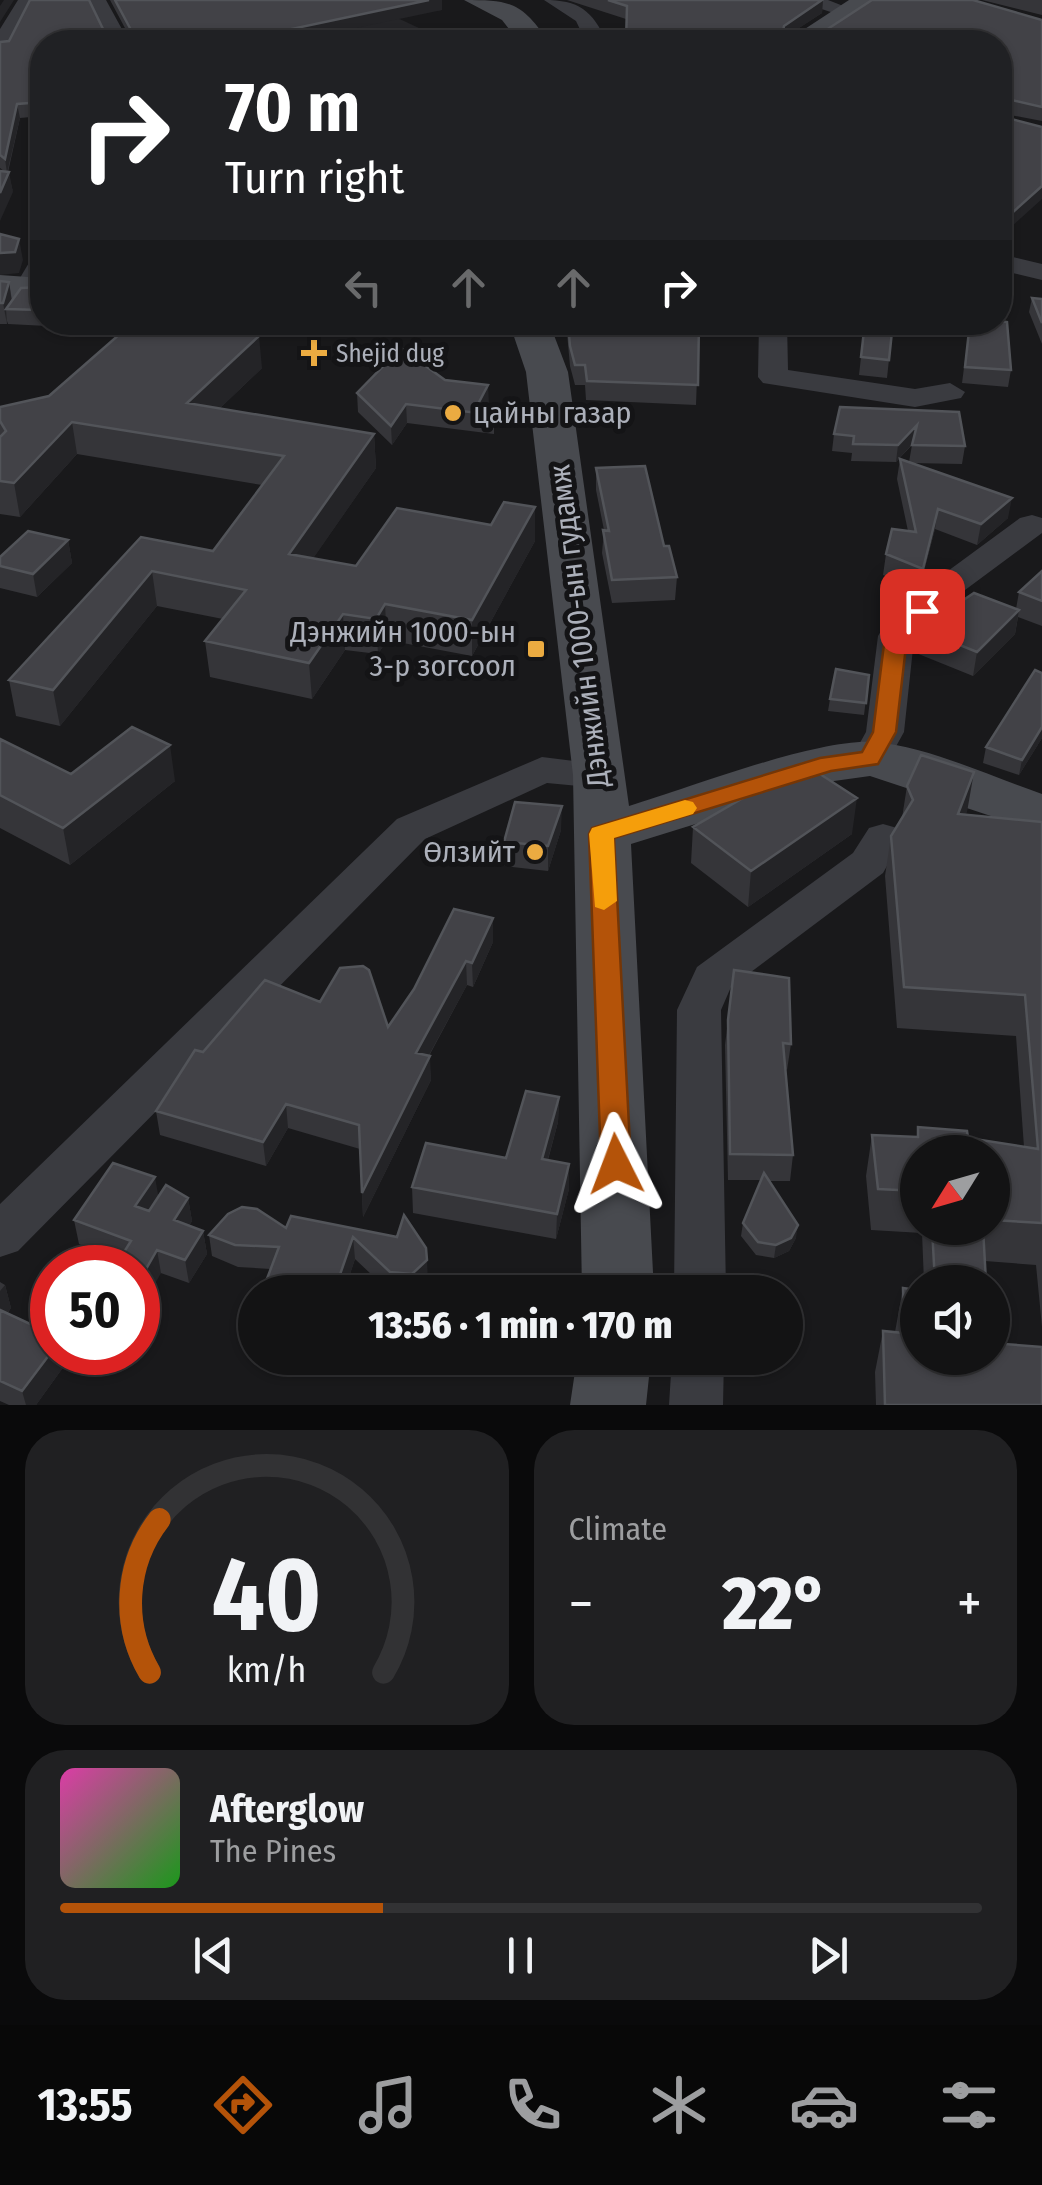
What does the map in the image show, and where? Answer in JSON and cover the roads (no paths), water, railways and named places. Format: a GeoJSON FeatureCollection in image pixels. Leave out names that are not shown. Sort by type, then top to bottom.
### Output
{"type":"FeatureCollection","features":[{"type":"Feature","properties":{"kind":"main road"},"geometry":{"type":"LineString","coordinates":[[478,0],[512,14],[525,30]]}},
{"type":"Feature","properties":{"kind":"main road"},"geometry":{"type":"LineString","coordinates":[[819,30],[858,6]]}},
{"type":"Feature","properties":{"kind":"main road","name":"Дэнжийн 1000-ын гудамж"},"geometry":{"type":"LineString","coordinates":[[534,335],[547,372],[600,775],[618,1275]]}},
{"type":"Feature","properties":{"kind":"main road"},"geometry":{"type":"LineString","coordinates":[[601,834],[829,764],[870,759],[896,763],[1042,814]]}},
{"type":"Feature","properties":{"kind":"main road"},"geometry":{"type":"LineString","coordinates":[[608,1405],[612,1375]]}},
{"type":"Feature","properties":{"kind":"street"},"geometry":{"type":"LineString","coordinates":[[0,47],[28,0]]}},
{"type":"Feature","properties":{"kind":"street"},"geometry":{"type":"LineString","coordinates":[[96,0],[112,30]]}},
{"type":"Feature","properties":{"kind":"street"},"geometry":{"type":"LineString","coordinates":[[554,0],[585,17],[591,30]]}},
{"type":"Feature","properties":{"kind":"street"},"geometry":{"type":"LineString","coordinates":[[804,0],[858,6]]}},
{"type":"Feature","properties":{"kind":"street"},"geometry":{"type":"LineString","coordinates":[[1012,261],[1042,256]]}},
{"type":"Feature","properties":{"kind":"street"},"geometry":{"type":"LineString","coordinates":[[1012,265],[1042,272]]}},
{"type":"Feature","properties":{"kind":"street"},"geometry":{"type":"LineString","coordinates":[[773,335],[773,377],[915,398],[950,392]]}},
{"type":"Feature","properties":{"kind":"street"},"geometry":{"type":"LineString","coordinates":[[870,759],[885,732],[896,636],[948,586],[1032,525]]}},
{"type":"Feature","properties":{"kind":"street"},"geometry":{"type":"LineString","coordinates":[[0,1236],[412,830],[542,770],[600,775]]}},
{"type":"Feature","properties":{"kind":"street"},"geometry":{"type":"LineString","coordinates":[[701,1275],[699,1010],[712,978],[868,863],[884,838]]}},
{"type":"Feature","properties":{"kind":"street"},"geometry":{"type":"LineString","coordinates":[[696,1405],[697,1375]]}},
{"type":"Feature","properties":{"kind":"place","name":"Shejid dug"},"geometry":{"type":"Point","coordinates":[314,353]}},
{"type":"Feature","properties":{"kind":"place","name":"цайны газар"},"geometry":{"type":"Point","coordinates":[453,413]}},
{"type":"Feature","properties":{"kind":"place","name":"Дэнжийн 1000-ын 3-р зогсоол"},"geometry":{"type":"Point","coordinates":[536,649]}},
{"type":"Feature","properties":{"kind":"place","name":"Өлзийт"},"geometry":{"type":"Point","coordinates":[535,852]}}]}
